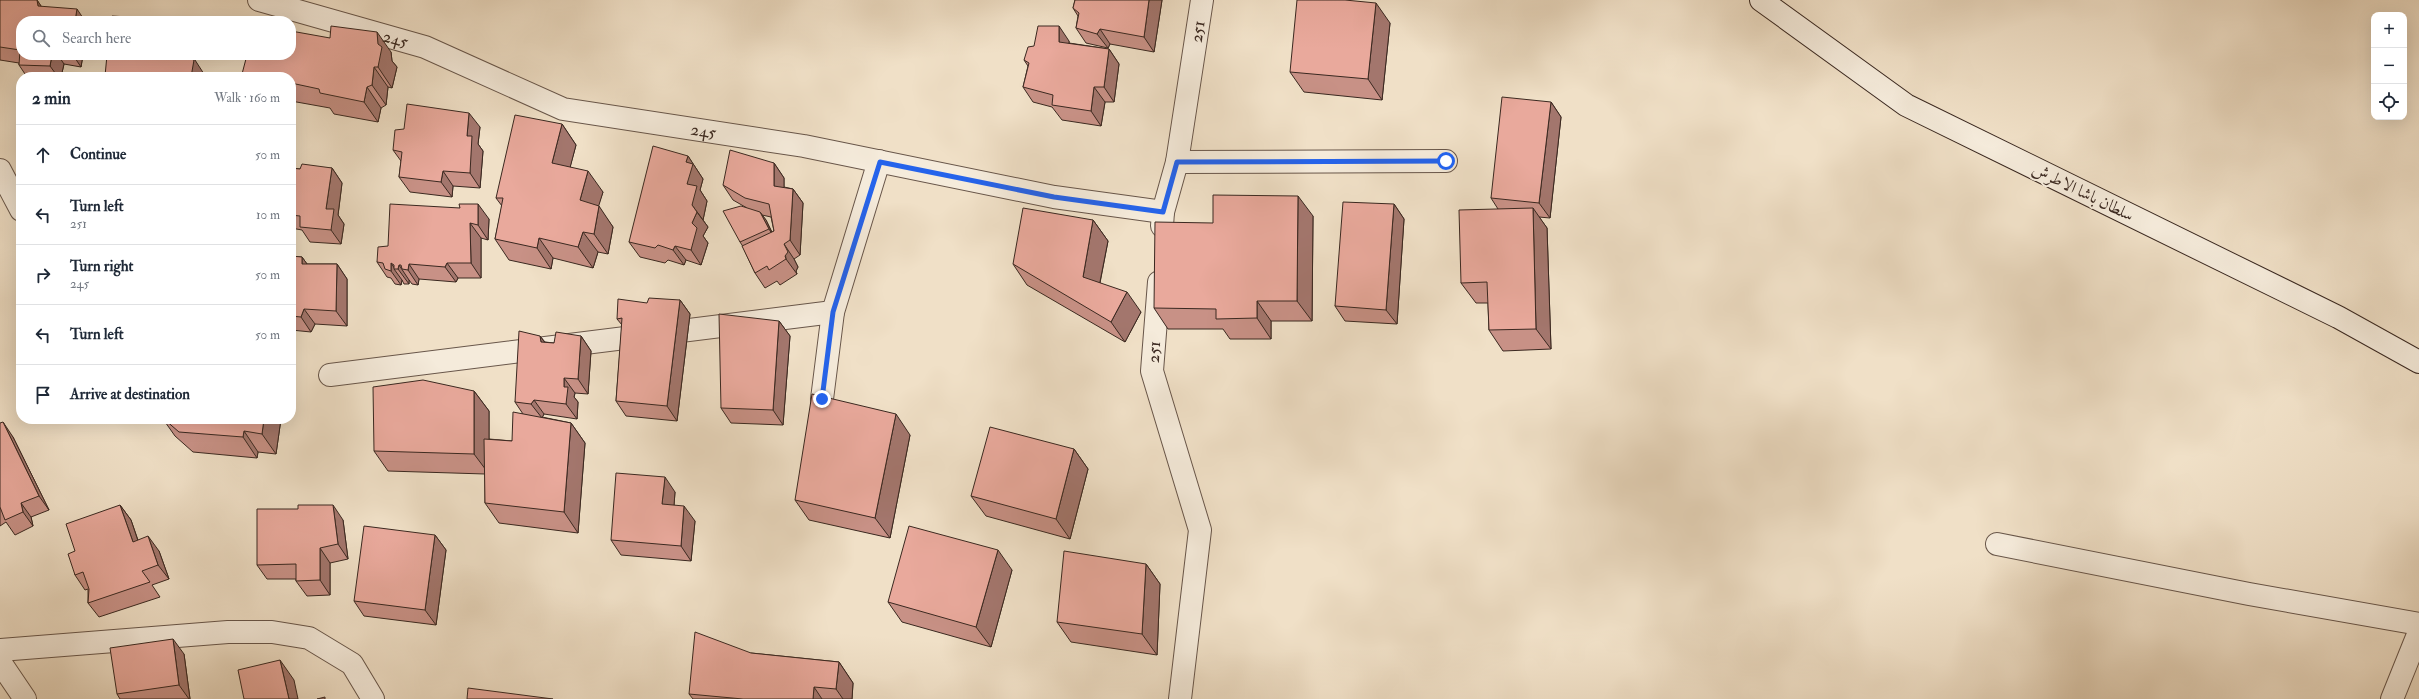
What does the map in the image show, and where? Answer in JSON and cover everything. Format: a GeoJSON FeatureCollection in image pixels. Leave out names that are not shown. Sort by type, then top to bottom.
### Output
{"type":"FeatureCollection","features":[{"type":"Feature","properties":{"kind":"street","name":"245"},"geometry":{"type":"LineString","coordinates":[[259,0],[425,47],[563,109],[804,146],[1054,197],[1163,212]]}},
{"type":"Feature","properties":{"kind":"street","name":"251"},"geometry":{"type":"LineString","coordinates":[[1180,699],[1200,530],[1152,371],[1163,212],[1177,162],[1202,0]]}},
{"type":"Feature","properties":{"kind":"street","name":"سلطان باشا الاطرش"},"geometry":{"type":"LineString","coordinates":[[1761,0],[1906,105],[2338,317],[2419,362]]}},
{"type":"Feature","properties":{"kind":"street"},"geometry":{"type":"LineString","coordinates":[[1177,162],[1446,161]]}},
{"type":"Feature","properties":{"kind":"street"},"geometry":{"type":"LineString","coordinates":[[822,399],[833,312],[880,162]]}},
{"type":"Feature","properties":{"kind":"street"},"geometry":{"type":"LineString","coordinates":[[0,170],[16,200]]}},
{"type":"Feature","properties":{"kind":"street"},"geometry":{"type":"LineString","coordinates":[[330,375],[833,312]]}},
{"type":"Feature","properties":{"kind":"street"},"geometry":{"type":"LineString","coordinates":[[1998,544],[2249,594],[2419,624]]}},
{"type":"Feature","properties":{"kind":"street"},"geometry":{"type":"LineString","coordinates":[[0,650],[228,632],[272,632],[309,638],[352,664],[372,699]]}},
{"type":"Feature","properties":{"kind":"street"},"geometry":{"type":"LineString","coordinates":[[2392,699],[2419,632]]}},
{"type":"Feature","properties":{"kind":"street"},"geometry":{"type":"LineString","coordinates":[[0,662],[25,699]]}},
{"type":"Feature","properties":{"kind":"building"},"geometry":{"type":"Polygon","coordinates":[[[0,0],[37,0],[38,6],[77,9],[76,16],[16,16],[16,49],[0,47],[0,0]]]}},
{"type":"Feature","properties":{"kind":"building"},"geometry":{"type":"Polygon","coordinates":[[[1075,0],[1149,0],[1144,37],[1100,29],[1097,34],[1076,28],[1079,13],[1073,8],[1075,0]]]}},
{"type":"Feature","properties":{"kind":"building"},"geometry":{"type":"Polygon","coordinates":[[[1297,0],[1345,0],[1376,3],[1368,79],[1290,72],[1297,0]]]}},
{"type":"Feature","properties":{"kind":"building"},"geometry":{"type":"Polygon","coordinates":[[[331,26],[377,32],[378,44],[382,47],[378,67],[374,67],[372,85],[367,87],[364,102],[320,93],[319,89],[296,84],[296,72],[243,72],[246,60],[296,60],[296,32],[330,38],[331,26]]]}},
{"type":"Feature","properties":{"kind":"building"},"geometry":{"type":"Polygon","coordinates":[[[1038,26],[1059,26],[1059,42],[1109,49],[1104,87],[1094,87],[1091,111],[1052,105],[1053,95],[1023,87],[1029,63],[1024,60],[1028,47],[1034,46],[1038,26]]]}},
{"type":"Feature","properties":{"kind":"building"},"geometry":{"type":"Polygon","coordinates":[[[19,60],[51,60],[50,66],[19,65],[19,60]]]}},
{"type":"Feature","properties":{"kind":"building"},"geometry":{"type":"Polygon","coordinates":[[[107,60],[194,60],[192,72],[105,72],[107,60]]]}},
{"type":"Feature","properties":{"kind":"building"},"geometry":{"type":"Polygon","coordinates":[[[1502,97],[1551,102],[1539,203],[1491,198],[1502,97]]]}},
{"type":"Feature","properties":{"kind":"building"},"geometry":{"type":"Polygon","coordinates":[[[407,104],[469,113],[467,136],[472,136],[470,173],[443,171],[441,182],[399,177],[402,152],[393,150],[395,130],[404,129],[407,104]]]}},
{"type":"Feature","properties":{"kind":"building"},"geometry":{"type":"Polygon","coordinates":[[[515,115],[562,124],[552,163],[588,171],[580,200],[599,206],[594,234],[583,232],[578,247],[539,238],[537,248],[495,239],[503,198],[496,198],[515,115]]]}},
{"type":"Feature","properties":{"kind":"building"},"geometry":{"type":"Polygon","coordinates":[[[653,146],[688,156],[686,162],[693,164],[687,184],[697,186],[692,205],[697,212],[692,223],[697,228],[691,250],[675,246],[673,250],[658,245],[655,248],[629,242],[653,146]]]}},
{"type":"Feature","properties":{"kind":"building"},"geometry":{"type":"Polygon","coordinates":[[[730,150],[774,163],[774,186],[793,189],[790,240],[784,244],[788,252],[785,256],[786,259],[769,270],[767,266],[755,273],[742,246],[774,231],[769,204],[745,198],[723,185],[730,150]]]}},
{"type":"Feature","properties":{"kind":"building"},"geometry":{"type":"Polygon","coordinates":[[[302,164],[332,168],[326,209],[334,209],[331,230],[300,227],[300,216],[296,216],[296,169],[300,169],[302,164]]]}},
{"type":"Feature","properties":{"kind":"building"},"geometry":{"type":"Polygon","coordinates":[[[1213,195],[1298,196],[1297,301],[1257,301],[1257,318],[1216,319],[1216,309],[1154,308],[1155,222],[1213,223],[1213,195]]]}},
{"type":"Feature","properties":{"kind":"building"},"geometry":{"type":"Polygon","coordinates":[[[1343,202],[1394,204],[1386,310],[1335,306],[1343,202]]]}},
{"type":"Feature","properties":{"kind":"building"},"geometry":{"type":"Polygon","coordinates":[[[390,204],[460,208],[459,204],[478,204],[478,225],[470,223],[471,263],[447,263],[445,267],[409,264],[408,270],[402,269],[401,265],[399,265],[398,269],[394,269],[394,265],[391,263],[391,271],[385,269],[383,263],[377,262],[378,247],[388,246],[390,204]]]}},
{"type":"Feature","properties":{"kind":"building"},"geometry":{"type":"Polygon","coordinates":[[[741,206],[760,212],[769,229],[740,242],[723,211],[741,206]]]}},
{"type":"Feature","properties":{"kind":"building"},"geometry":{"type":"Polygon","coordinates":[[[1023,208],[1093,220],[1083,277],[1127,292],[1111,322],[1013,264],[1023,208]]]}},
{"type":"Feature","properties":{"kind":"building"},"geometry":{"type":"Polygon","coordinates":[[[1533,208],[1536,329],[1489,330],[1487,282],[1461,283],[1459,210],[1533,208]]]}},
{"type":"Feature","properties":{"kind":"building"},"geometry":{"type":"Polygon","coordinates":[[[296,256],[302,257],[302,264],[337,264],[336,311],[304,309],[301,317],[296,316],[296,256]]]}},
{"type":"Feature","properties":{"kind":"building"},"geometry":{"type":"Polygon","coordinates":[[[649,298],[680,300],[667,406],[616,401],[622,318],[617,319],[618,299],[647,303],[649,298]]]}},
{"type":"Feature","properties":{"kind":"building"},"geometry":{"type":"Polygon","coordinates":[[[719,314],[779,321],[773,410],[721,408],[719,314]]]}},
{"type":"Feature","properties":{"kind":"building"},"geometry":{"type":"Polygon","coordinates":[[[519,331],[540,336],[541,342],[554,343],[556,332],[581,336],[578,379],[564,378],[564,387],[568,387],[566,404],[534,400],[531,404],[515,402],[519,331]]]}},
{"type":"Feature","properties":{"kind":"building"},"geometry":{"type":"Polygon","coordinates":[[[423,380],[474,391],[474,454],[374,451],[373,387],[423,380]]]}},
{"type":"Feature","properties":{"kind":"building"},"geometry":{"type":"Polygon","coordinates":[[[812,394],[896,414],[875,518],[795,500],[812,394]]]}},
{"type":"Feature","properties":{"kind":"building"},"geometry":{"type":"Polygon","coordinates":[[[513,412],[571,423],[564,512],[485,503],[484,439],[512,441],[513,412]]]}},
{"type":"Feature","properties":{"kind":"building"},"geometry":{"type":"Polygon","coordinates":[[[3,422],[39,496],[21,503],[23,512],[5,520],[0,507],[0,423],[3,422]]]}},
{"type":"Feature","properties":{"kind":"building"},"geometry":{"type":"Polygon","coordinates":[[[170,424],[263,424],[262,434],[244,431],[243,437],[179,432],[170,424]]]}},
{"type":"Feature","properties":{"kind":"building"},"geometry":{"type":"Polygon","coordinates":[[[990,427],[1074,449],[1056,519],[971,496],[990,427]]]}},
{"type":"Feature","properties":{"kind":"building"},"geometry":{"type":"Polygon","coordinates":[[[616,473],[665,477],[662,504],[684,506],[681,546],[611,540],[616,473]]]}},
{"type":"Feature","properties":{"kind":"building"},"geometry":{"type":"Polygon","coordinates":[[[120,505],[133,542],[148,536],[158,565],[142,571],[150,582],[88,603],[89,589],[83,572],[75,575],[68,554],[75,551],[66,524],[120,505]]]}},
{"type":"Feature","properties":{"kind":"building"},"geometry":{"type":"Polygon","coordinates":[[[298,505],[333,505],[338,544],[320,548],[320,580],[296,581],[296,564],[257,565],[257,509],[298,509],[298,505]]]}},
{"type":"Feature","properties":{"kind":"building"},"geometry":{"type":"Polygon","coordinates":[[[364,526],[435,535],[425,610],[354,601],[364,526]]]}},
{"type":"Feature","properties":{"kind":"building"},"geometry":{"type":"Polygon","coordinates":[[[909,526],[998,550],[976,627],[888,602],[909,526]]]}},
{"type":"Feature","properties":{"kind":"building"},"geometry":{"type":"Polygon","coordinates":[[[1064,551],[1146,564],[1142,634],[1057,622],[1064,551]]]}},
{"type":"Feature","properties":{"kind":"building"},"geometry":{"type":"Polygon","coordinates":[[[695,632],[751,653],[839,662],[836,689],[814,687],[813,699],[743,699],[689,694],[695,632]]]}},
{"type":"Feature","properties":{"kind":"building"},"geometry":{"type":"Polygon","coordinates":[[[173,639],[179,685],[117,694],[110,648],[173,639]]]}},
{"type":"Feature","properties":{"kind":"building"},"geometry":{"type":"Polygon","coordinates":[[[280,660],[289,699],[244,699],[238,670],[280,660]]]}},
{"type":"Feature","properties":{"kind":"building"},"geometry":{"type":"Polygon","coordinates":[[[468,688],[553,699],[467,699],[468,688]]]}},
{"type":"Feature","properties":{"kind":"route"},"geometry":{"type":"LineString","coordinates":[[822,399],[833,312],[880,162],[1054,197],[1163,212],[1177,162],[1446,161]]}}]}
